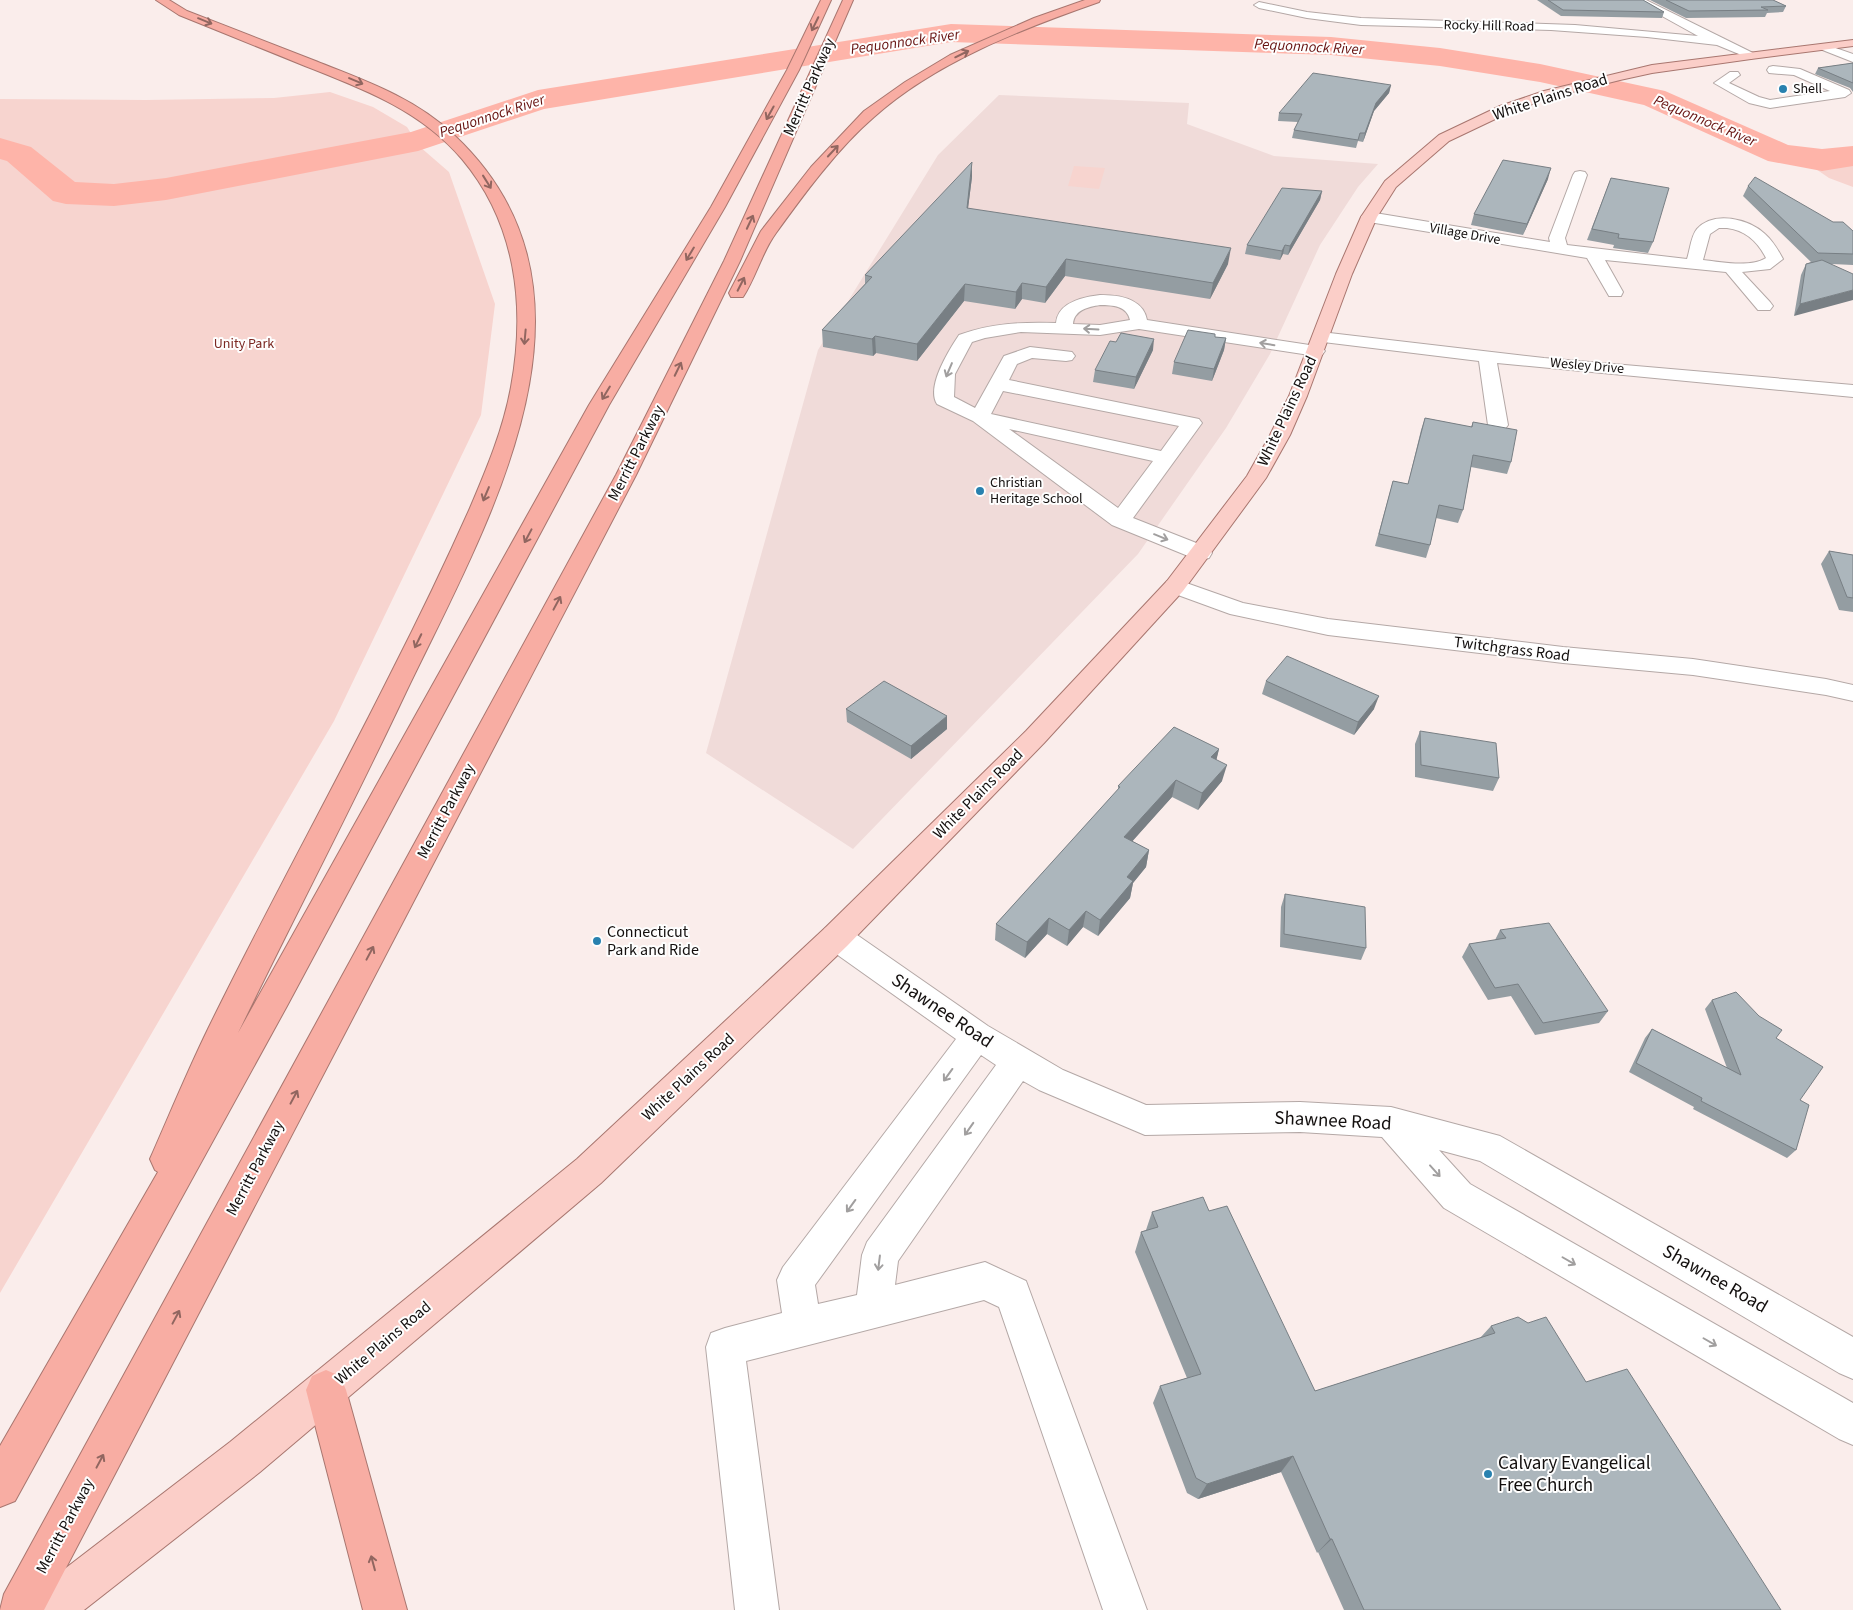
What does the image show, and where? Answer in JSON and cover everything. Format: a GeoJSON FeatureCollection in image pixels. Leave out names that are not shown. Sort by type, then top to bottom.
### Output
{"type":"FeatureCollection","features":[{"type":"Feature","properties":{"kind":"highway"},"geometry":{"type":"LineString","coordinates":[[103,1304],[220,1038],[358,765],[460,555],[505,448],[521,384],[526,328],[524,279],[514,235],[497,198],[478,169],[457,144],[430,120],[401,102],[372,88],[183,12],[161,0]]}},
{"type":"Feature","properties":{"kind":"highway","name":"Merritt Parkway"},"geometry":{"type":"LineString","coordinates":[[20,1610],[626,475],[736,252],[826,0]]}},
{"type":"Feature","properties":{"kind":"highway","name":"Merritt Parkway"},"geometry":{"type":"LineString","coordinates":[[0,1486],[276,996],[599,405],[805,61],[827,45],[848,0]]}},
{"type":"Feature","properties":{"kind":"highway"},"geometry":{"type":"LineString","coordinates":[[731,305],[767,234],[800,189],[836,147],[869,114],[954,58],[1038,20],[1095,0]]}},
{"type":"Feature","properties":{"kind":"highway"},"geometry":{"type":"LineString","coordinates":[[626,475],[693,374]]}},
{"type":"Feature","properties":{"kind":"highway"},"geometry":{"type":"LineString","coordinates":[[326,1390],[385,1610]]}},
{"type":"Feature","properties":{"kind":"main road","name":"White Plains Road"},"geometry":{"type":"LineString","coordinates":[[48,1610],[245,1457],[589,1171],[836,937],[1035,737],[1175,586],[1256,478],[1280,435],[1318,344],[1344,274],[1369,217],[1390,184],[1444,138],[1505,109],[1548,94],[1619,76],[1704,61],[1853,43]]}},
{"type":"Feature","properties":{"kind":"street"},"geometry":{"type":"LineString","coordinates":[[1638,0],[1768,70],[1796,72],[1845,93],[1770,104],[1754,100],[1720,83],[1739,74],[1704,61]]}},
{"type":"Feature","properties":{"kind":"street","name":"Rocky Hill Road"},"geometry":{"type":"LineString","coordinates":[[1259,5],[1308,15],[1352,20],[1407,24],[1538,26],[1719,42]]}},
{"type":"Feature","properties":{"kind":"street"},"geometry":{"type":"LineString","coordinates":[[1824,47],[1853,58]]}},
{"type":"Feature","properties":{"kind":"street"},"geometry":{"type":"LineString","coordinates":[[1560,250],[1558,238],[1580,176]]}},
{"type":"Feature","properties":{"kind":"street","name":"Village Drive"},"geometry":{"type":"LineString","coordinates":[[1369,217],[1593,254],[1732,268],[1764,266],[1775,259],[1769,246],[1753,231],[1738,225],[1717,224],[1703,232],[1694,264]]}},
{"type":"Feature","properties":{"kind":"street"},"geometry":{"type":"LineString","coordinates":[[1593,254],[1615,292]]}},
{"type":"Feature","properties":{"kind":"street"},"geometry":{"type":"LineString","coordinates":[[1732,268],[1736,276],[1764,306]]}},
{"type":"Feature","properties":{"kind":"street"},"geometry":{"type":"LineString","coordinates":[[1064,328],[1066,316],[1078,304],[1101,299],[1124,302],[1136,311],[1139,324]]}},
{"type":"Feature","properties":{"kind":"street","name":"Wesley Drive"},"geometry":{"type":"LineString","coordinates":[[980,418],[944,400],[946,374],[965,339],[981,333],[1021,327],[1100,330],[1139,324],[1318,344],[1488,356],[1853,392]]}},
{"type":"Feature","properties":{"kind":"street"},"geometry":{"type":"LineString","coordinates":[[980,418],[1010,360],[1030,352],[1066,356]]}},
{"type":"Feature","properties":{"kind":"street"},"geometry":{"type":"LineString","coordinates":[[1488,356],[1498,425]]}},
{"type":"Feature","properties":{"kind":"street"},"geometry":{"type":"LineString","coordinates":[[998,384],[1192,423],[1120,520]]}},
{"type":"Feature","properties":{"kind":"street"},"geometry":{"type":"LineString","coordinates":[[980,418],[1120,520],[1201,553]]}},
{"type":"Feature","properties":{"kind":"street"},"geometry":{"type":"LineString","coordinates":[[980,418],[1166,458]]}},
{"type":"Feature","properties":{"kind":"street","name":"Twitchgrass Road"},"geometry":{"type":"LineString","coordinates":[[1175,586],[1238,609],[1328,627],[1563,655],[1693,667],[1826,687],[1853,693]]}},
{"type":"Feature","properties":{"kind":"street","name":"Shawnee Road"},"geometry":{"type":"LineString","coordinates":[[836,937],[977,1036],[1051,1080],[1145,1120],[1300,1117],[1391,1122],[1488,1147],[1853,1359]]}},
{"type":"Feature","properties":{"kind":"street"},"geometry":{"type":"LineString","coordinates":[[803,1328],[796,1280],[977,1036]]}},
{"type":"Feature","properties":{"kind":"street"},"geometry":{"type":"LineString","coordinates":[[874,1309],[880,1255],[1018,1060]]}},
{"type":"Feature","properties":{"kind":"street"},"geometry":{"type":"LineString","coordinates":[[1391,1122],[1457,1196],[1853,1425]]}},
{"type":"Feature","properties":{"kind":"street"},"geometry":{"type":"LineString","coordinates":[[757,1610],[725,1347],[985,1281],[1013,1294],[1125,1610]]}},
{"type":"Feature","properties":{"kind":"shaded area","name":"Christian Heritage School"},"geometry":{"type":"Polygon","coordinates":[[[999,95],[1189,103],[1187,124],[1274,156],[1378,164],[1358,187],[1320,245],[1270,354],[1226,428],[1138,554],[853,849],[706,753],[818,350],[938,155],[999,95]]]}},
{"type":"Feature","properties":{"kind":"green space","name":"Unity Park"},"geometry":{"type":"Polygon","coordinates":[[[330,92],[373,107],[407,127],[419,146],[449,172],[495,304],[481,415],[334,721],[0,1293],[0,99],[146,100],[274,98],[330,92]]]}},
{"type":"Feature","properties":{"kind":"green space"},"geometry":{"type":"Polygon","coordinates":[[[1853,162],[1853,187],[1829,178],[1813,167],[1834,163],[1853,162]]]}},
{"type":"Feature","properties":{"kind":"green space"},"geometry":{"type":"Polygon","coordinates":[[[1074,166],[1105,168],[1099,189],[1068,186],[1074,166]]]}},
{"type":"Feature","properties":{"kind":"building"},"geometry":{"type":"Polygon","coordinates":[[[1548,0],[1643,0],[1664,12],[1563,10],[1548,0]]]}},
{"type":"Feature","properties":{"kind":"building"},"geometry":{"type":"Polygon","coordinates":[[[1666,0],[1773,0],[1786,6],[1761,7],[1768,10],[1689,11],[1666,0]]]}},
{"type":"Feature","properties":{"kind":"building"},"geometry":{"type":"Polygon","coordinates":[[[1853,63],[1853,83],[1818,68],[1853,63]]]}},
{"type":"Feature","properties":{"kind":"building"},"geometry":{"type":"Polygon","coordinates":[[[1313,73],[1391,85],[1376,103],[1365,133],[1360,133],[1358,140],[1294,130],[1302,114],[1279,113],[1313,73]]]}},
{"type":"Feature","properties":{"kind":"building"},"geometry":{"type":"Polygon","coordinates":[[[1503,160],[1551,168],[1527,224],[1474,214],[1503,160]]]}},
{"type":"Feature","properties":{"kind":"building"},"geometry":{"type":"Polygon","coordinates":[[[972,162],[967,208],[1231,248],[1213,283],[1066,259],[1046,287],[1022,283],[1016,292],[965,284],[917,344],[875,336],[872,339],[822,330],[872,277],[865,275],[972,162]]]}},
{"type":"Feature","properties":{"kind":"building"},"geometry":{"type":"Polygon","coordinates":[[[1755,177],[1833,222],[1843,222],[1853,231],[1853,254],[1818,253],[1748,186],[1755,177]]]}},
{"type":"Feature","properties":{"kind":"building"},"geometry":{"type":"Polygon","coordinates":[[[1611,178],[1669,188],[1653,242],[1618,238],[1619,234],[1592,229],[1611,178]]]}},
{"type":"Feature","properties":{"kind":"building"},"geometry":{"type":"Polygon","coordinates":[[[1282,188],[1322,191],[1290,246],[1285,245],[1282,251],[1247,245],[1282,188]]]}},
{"type":"Feature","properties":{"kind":"building"},"geometry":{"type":"Polygon","coordinates":[[[1822,260],[1853,274],[1853,290],[1800,304],[1806,264],[1822,260]]]}},
{"type":"Feature","properties":{"kind":"building"},"geometry":{"type":"Polygon","coordinates":[[[1188,330],[1215,334],[1215,337],[1226,338],[1214,369],[1174,362],[1188,330]]]}},
{"type":"Feature","properties":{"kind":"building"},"geometry":{"type":"Polygon","coordinates":[[[1121,333],[1154,339],[1136,377],[1095,370],[1110,341],[1116,342],[1121,333]]]}},
{"type":"Feature","properties":{"kind":"building"},"geometry":{"type":"Polygon","coordinates":[[[1425,418],[1472,427],[1473,422],[1517,430],[1511,462],[1473,455],[1463,510],[1439,505],[1430,545],[1379,534],[1393,481],[1408,484],[1425,418]]]}},
{"type":"Feature","properties":{"kind":"building"},"geometry":{"type":"Polygon","coordinates":[[[1829,551],[1853,555],[1853,598],[1847,597],[1829,551]]]}},
{"type":"Feature","properties":{"kind":"building"},"geometry":{"type":"Polygon","coordinates":[[[1287,656],[1379,696],[1358,722],[1266,681],[1287,656]]]}},
{"type":"Feature","properties":{"kind":"building"},"geometry":{"type":"Polygon","coordinates":[[[884,681],[947,716],[911,746],[846,709],[884,681]]]}},
{"type":"Feature","properties":{"kind":"building"},"geometry":{"type":"Polygon","coordinates":[[[1174,727],[1219,749],[1211,757],[1227,765],[1202,793],[1176,780],[1124,837],[1149,850],[1127,877],[1133,881],[1100,920],[1086,911],[1069,930],[1049,918],[1027,942],[996,924],[1120,787],[1118,786],[1174,727]]]}},
{"type":"Feature","properties":{"kind":"building"},"geometry":{"type":"Polygon","coordinates":[[[1420,731],[1496,743],[1499,778],[1421,765],[1420,731]]]}},
{"type":"Feature","properties":{"kind":"building"},"geometry":{"type":"Polygon","coordinates":[[[1285,894],[1365,907],[1366,948],[1284,934],[1285,894]]]}},
{"type":"Feature","properties":{"kind":"building"},"geometry":{"type":"Polygon","coordinates":[[[1549,923],[1608,1011],[1543,1023],[1518,984],[1495,988],[1469,944],[1506,938],[1500,930],[1549,923]]]}},
{"type":"Feature","properties":{"kind":"building"},"geometry":{"type":"Polygon","coordinates":[[[1736,992],[1759,1016],[1782,1030],[1776,1038],[1823,1067],[1800,1100],[1809,1105],[1796,1150],[1701,1101],[1702,1098],[1636,1063],[1652,1029],[1741,1075],[1712,1000],[1736,992]]]}},
{"type":"Feature","properties":{"kind":"building","name":"Calvary Evangelical Free Church"},"geometry":{"type":"Polygon","coordinates":[[[1203,1197],[1209,1211],[1227,1206],[1315,1391],[1495,1333],[1491,1326],[1518,1317],[1528,1323],[1546,1317],[1586,1382],[1627,1369],[1781,1610],[1364,1610],[1293,1456],[1207,1484],[1196,1478],[1160,1386],[1201,1374],[1141,1232],[1158,1227],[1152,1212],[1203,1197]]]}},
{"type":"Feature","properties":{"kind":"waterway","name":"Pequonnock River"},"geometry":{"type":"LineString","coordinates":[[0,148],[19,154],[66,193],[114,195],[166,189],[418,141],[538,100],[951,33],[1331,46],[1440,57],[1540,73],[1654,98],[1780,154],[1822,160],[1853,156]]}},
{"type":"Feature","properties":{"kind":"place","name":"Shell"},"geometry":{"type":"Point","coordinates":[1783,89]}},
{"type":"Feature","properties":{"kind":"place","name":"Christian Heritage School"},"geometry":{"type":"Point","coordinates":[980,491]}},
{"type":"Feature","properties":{"kind":"place","name":"Connecticut Park and Ride"},"geometry":{"type":"Point","coordinates":[597,941]}},
{"type":"Feature","properties":{"kind":"place","name":"Calvary Evangelical Free Church"},"geometry":{"type":"Point","coordinates":[1488,1474]}}]}
